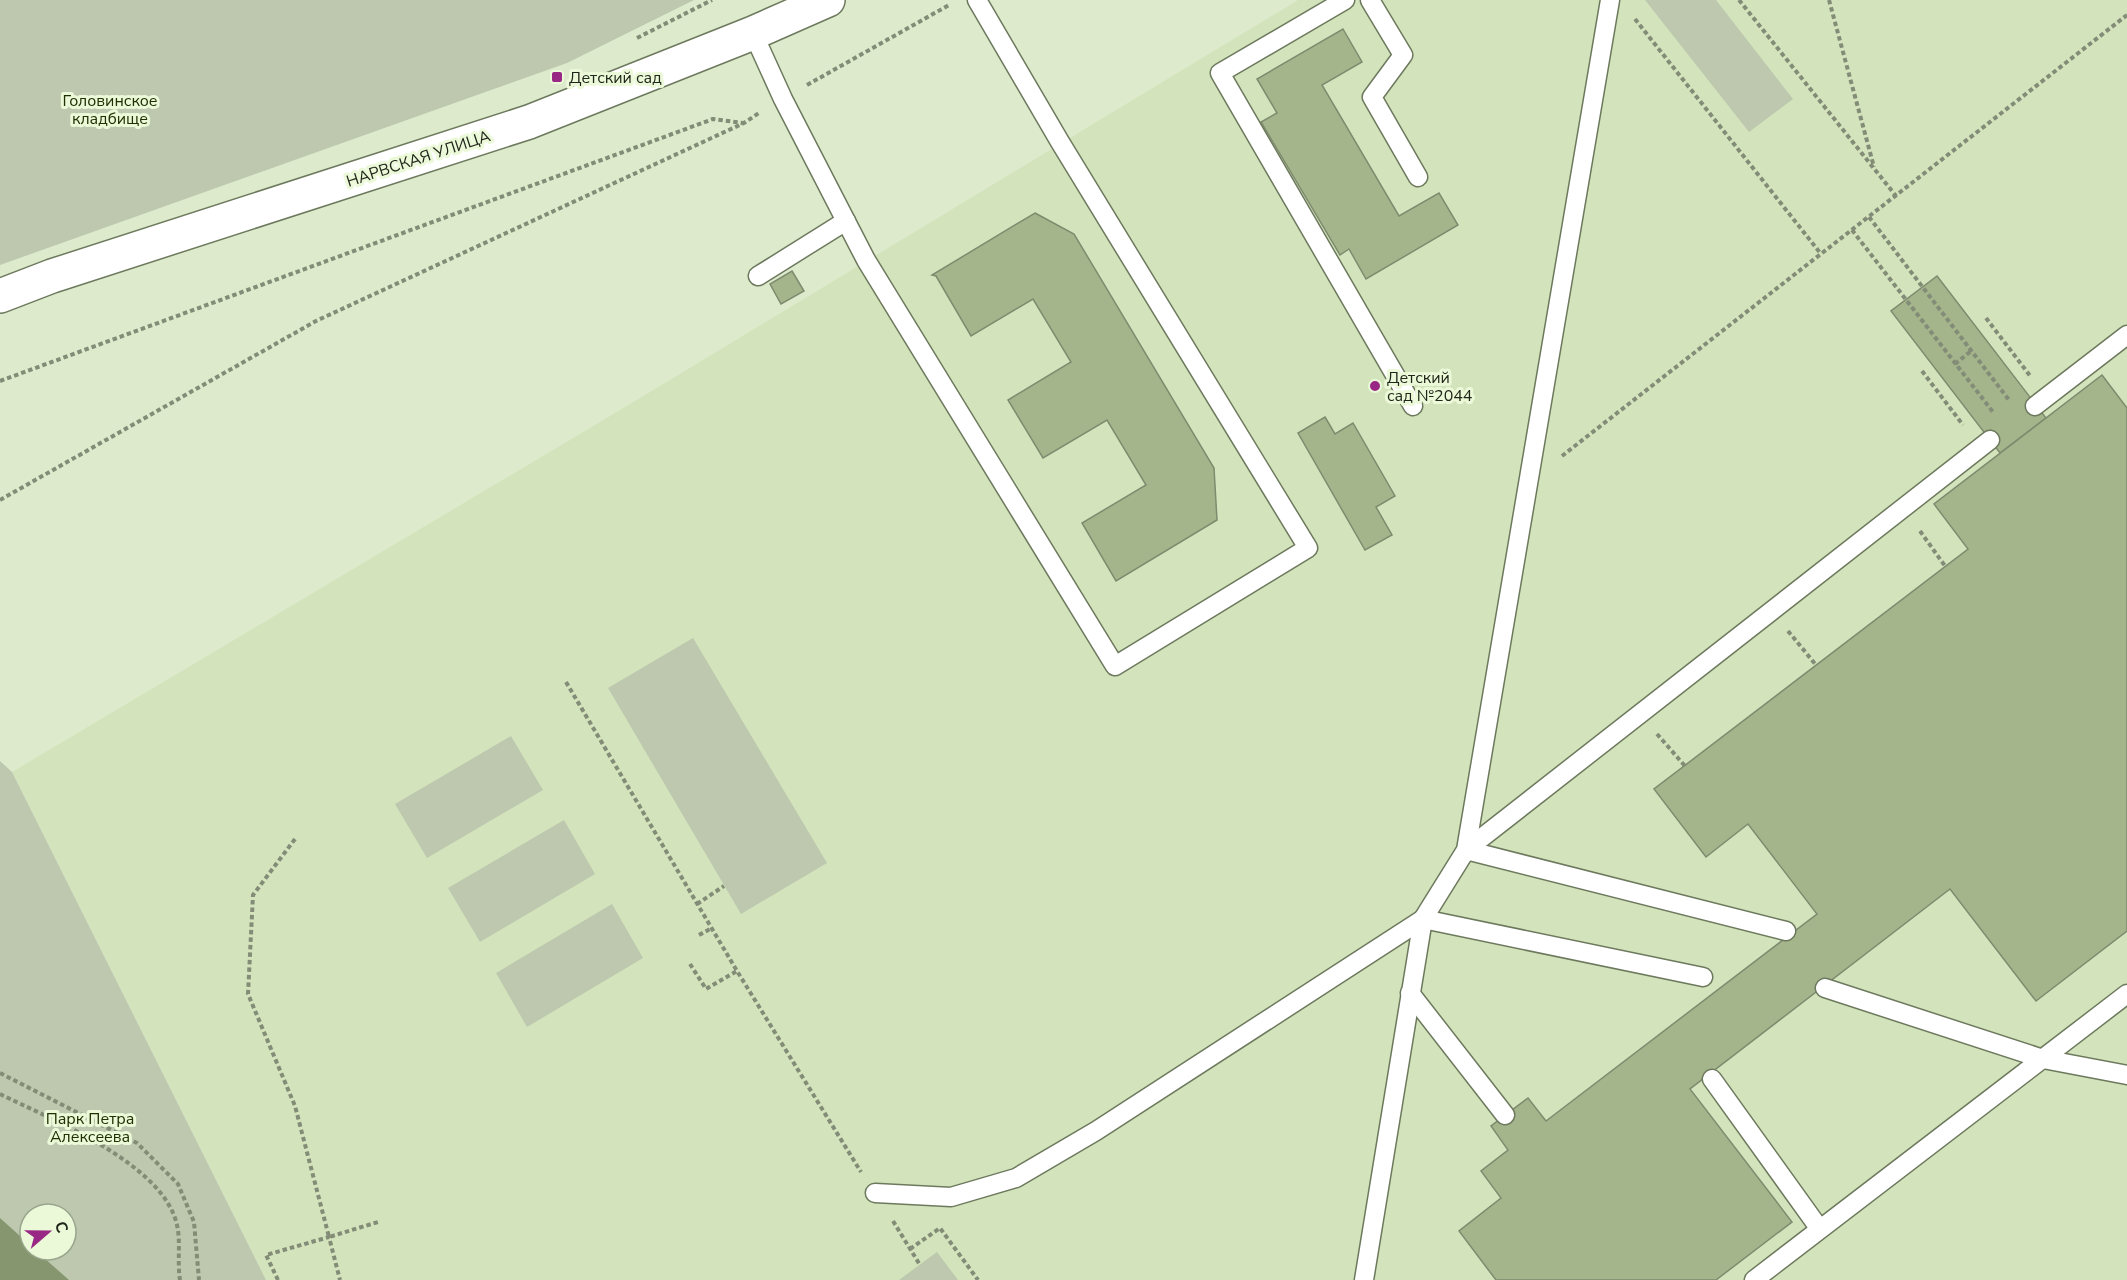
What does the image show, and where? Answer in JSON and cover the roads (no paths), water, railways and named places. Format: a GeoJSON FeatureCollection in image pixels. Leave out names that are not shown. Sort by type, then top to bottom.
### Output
{"type":"FeatureCollection","features":[{"type":"Feature","properties":{"kind":"street","name":"НАРВСКАЯ УЛИЦА"},"geometry":{"type":"LineString","coordinates":[[0,296],[52,276],[529,122],[753,33],[828,0]]}},
{"type":"Feature","properties":{"kind":"lane"},"geometry":{"type":"LineString","coordinates":[[753,33],[783,99],[866,260],[1115,666],[1308,548],[1073,163],[977,0]]}},
{"type":"Feature","properties":{"kind":"lane"},"geometry":{"type":"LineString","coordinates":[[1345,0],[1220,73],[1413,406]]}},
{"type":"Feature","properties":{"kind":"lane"},"geometry":{"type":"LineString","coordinates":[[1370,0],[1403,56],[1372,98],[1418,177]]}},
{"type":"Feature","properties":{"kind":"lane"},"geometry":{"type":"LineString","coordinates":[[1466,850],[1610,0]]}},
{"type":"Feature","properties":{"kind":"lane"},"geometry":{"type":"LineString","coordinates":[[758,276],[846,221]]}},
{"type":"Feature","properties":{"kind":"lane"},"geometry":{"type":"LineString","coordinates":[[2041,402],[2127,335]]}},
{"type":"Feature","properties":{"kind":"lane"},"geometry":{"type":"LineString","coordinates":[[1364,1280],[1423,920],[1466,850],[1985,445]]}},
{"type":"Feature","properties":{"kind":"lane"},"geometry":{"type":"LineString","coordinates":[[1466,850],[1786,931]]}},
{"type":"Feature","properties":{"kind":"lane"},"geometry":{"type":"LineString","coordinates":[[874,1193],[951,1197],[1016,1178],[1096,1131],[1423,920],[1703,977]]}},
{"type":"Feature","properties":{"kind":"lane"},"geometry":{"type":"LineString","coordinates":[[1825,988],[2043,1059],[2127,1075]]}},
{"type":"Feature","properties":{"kind":"lane"},"geometry":{"type":"LineString","coordinates":[[1410,993],[1505,1115]]}},
{"type":"Feature","properties":{"kind":"lane"},"geometry":{"type":"LineString","coordinates":[[1754,1280],[2127,994]]}},
{"type":"Feature","properties":{"kind":"lane"},"geometry":{"type":"LineString","coordinates":[[1712,1079],[1820,1228]]}},
{"type":"Feature","properties":{"kind":"place","name":"Детский сад"},"geometry":{"type":"Point","coordinates":[557,77]}},
{"type":"Feature","properties":{"kind":"place","name":"Детский сад №2044"},"geometry":{"type":"Point","coordinates":[1375,386]}},
{"type":"Feature","properties":{"kind":"park label","name":"Головинское кладбище"},"geometry":{"type":"Point","coordinates":[110,109]}},
{"type":"Feature","properties":{"kind":"park label","name":"Парк Петра Алексеева"},"geometry":{"type":"Point","coordinates":[90,1127]}}]}
